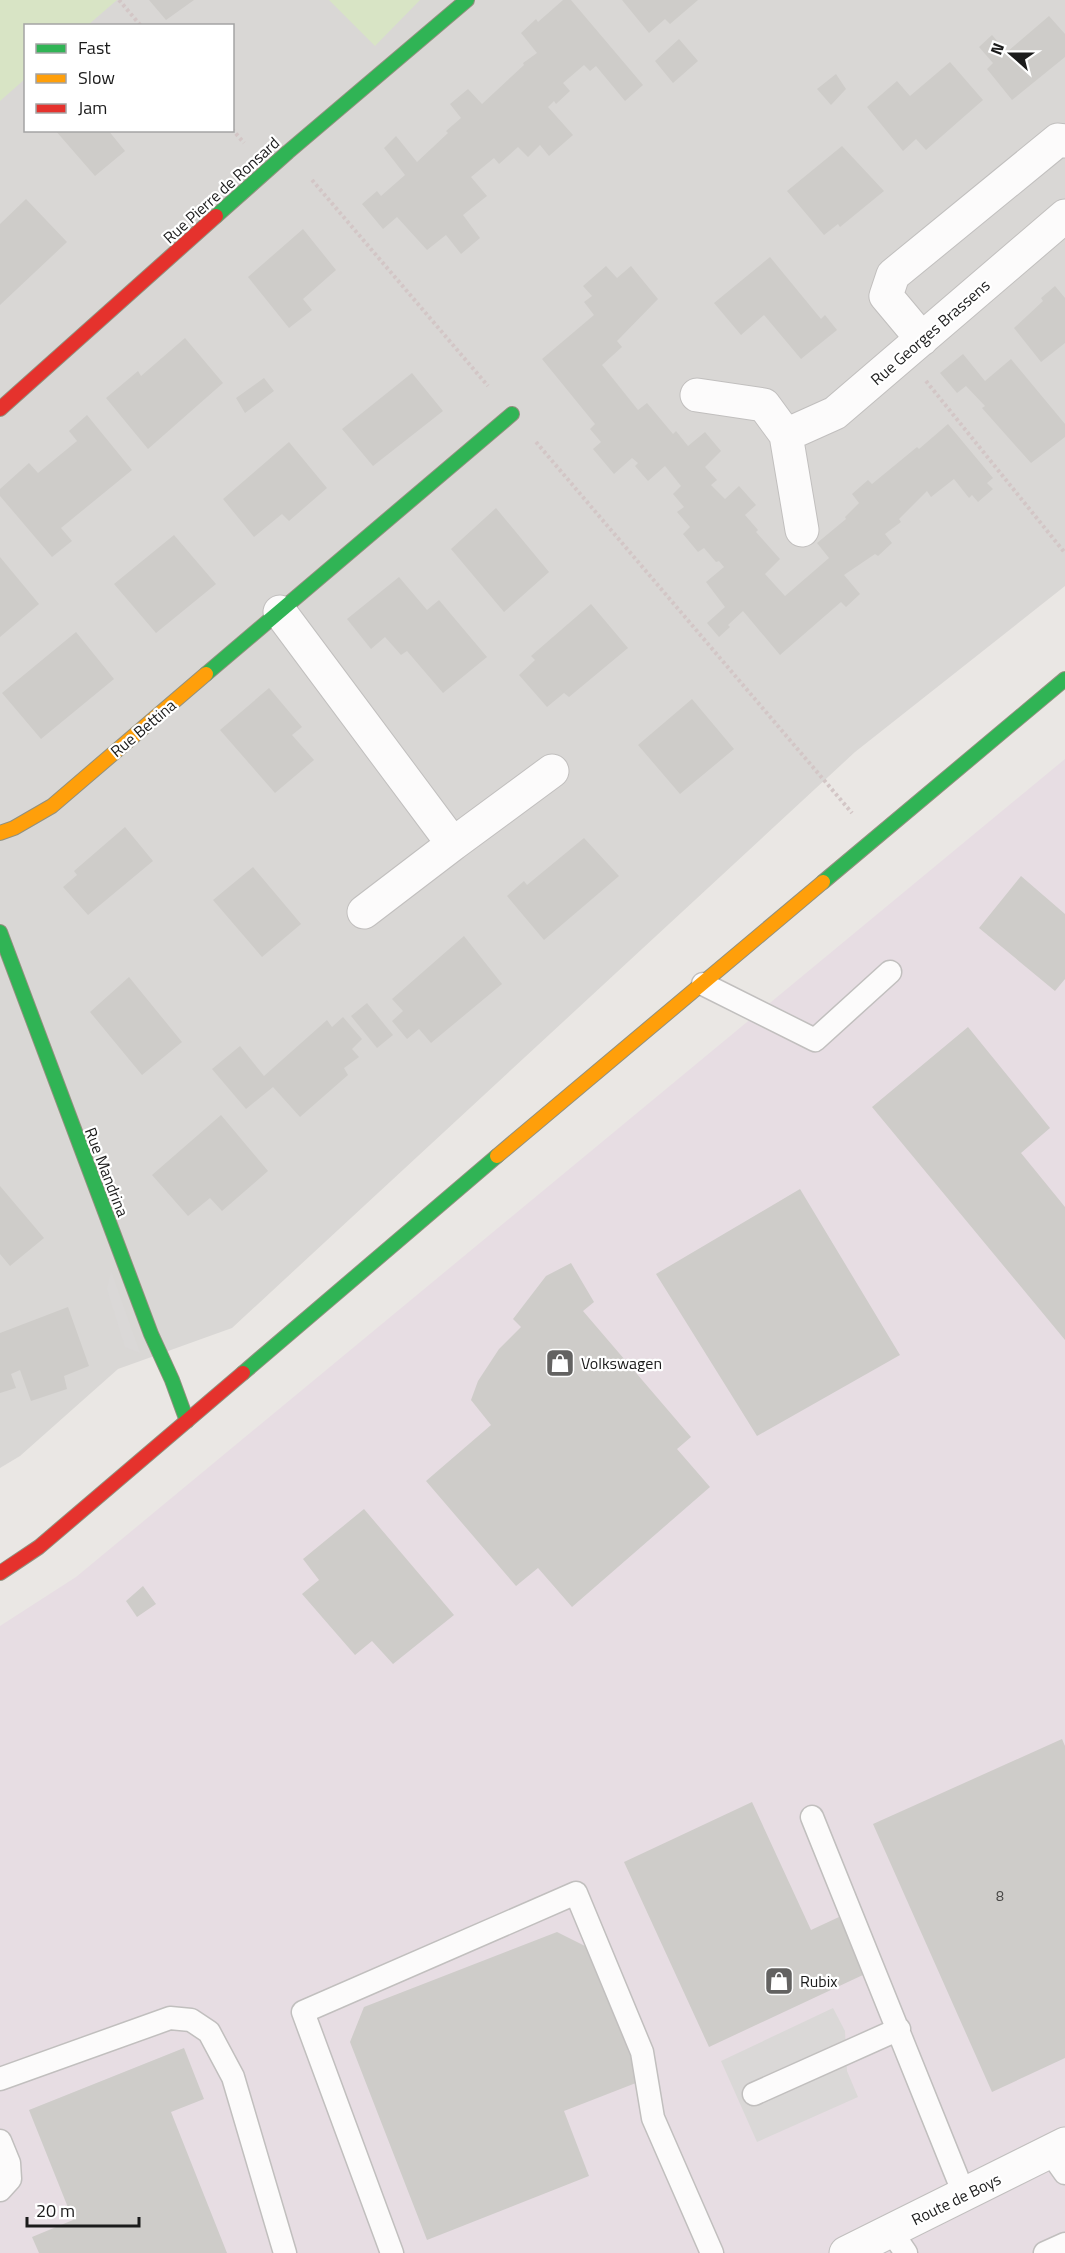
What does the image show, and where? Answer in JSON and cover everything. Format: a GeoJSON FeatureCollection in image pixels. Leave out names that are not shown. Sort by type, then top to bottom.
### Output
{"type":"FeatureCollection","features":[{"type":"Feature","properties":{"kind":"street","name":"Rue Pierre de Ronsard"},"geometry":{"type":"LineString","coordinates":[[0,409],[288,152],[467,0]]}},
{"type":"Feature","properties":{"kind":"street"},"geometry":{"type":"LineString","coordinates":[[913,347],[886,296],[892,275],[1058,140],[1065,141]]}},
{"type":"Feature","properties":{"kind":"street","name":"Rue Georges Brassens"},"geometry":{"type":"LineString","coordinates":[[786,435],[835,413],[1065,216]]}},
{"type":"Feature","properties":{"kind":"street"},"geometry":{"type":"LineString","coordinates":[[697,395],[764,405],[786,435],[802,530]]}},
{"type":"Feature","properties":{"kind":"street","name":"Rue Bettina"},"geometry":{"type":"LineString","coordinates":[[0,833],[14,828],[52,806],[512,414]]}},
{"type":"Feature","properties":{"kind":"street"},"geometry":{"type":"LineString","coordinates":[[280,612],[453,844]]}},
{"type":"Feature","properties":{"kind":"street"},"geometry":{"type":"LineString","coordinates":[[0,1573],[39,1546],[457,1190],[1065,679]]}},
{"type":"Feature","properties":{"kind":"street"},"geometry":{"type":"LineString","coordinates":[[364,912],[552,771]]}},
{"type":"Feature","properties":{"kind":"street","name":"Rue Mandrina"},"geometry":{"type":"LineString","coordinates":[[1,940],[151,1334],[188,1420]]}},
{"type":"Feature","properties":{"kind":"street","name":"Route de Boys"},"geometry":{"type":"LineString","coordinates":[[846,2253],[899,2242],[964,2194],[1060,2156]]}},
{"type":"Feature","properties":{"kind":"lane"},"geometry":{"type":"LineString","coordinates":[[703,984],[814,1040],[890,972]]}},
{"type":"Feature","properties":{"kind":"lane"},"geometry":{"type":"LineString","coordinates":[[812,1816],[964,2194]]}},
{"type":"Feature","properties":{"kind":"lane"},"geometry":{"type":"LineString","coordinates":[[392,2253],[303,2012],[576,1893],[642,2052],[653,2118],[712,2253]]}},
{"type":"Feature","properties":{"kind":"lane"},"geometry":{"type":"LineString","coordinates":[[0,2079],[170,2018],[191,2020],[209,2031],[233,2077],[285,2253]]}},
{"type":"Feature","properties":{"kind":"lane"},"geometry":{"type":"LineString","coordinates":[[754,2094],[899,2030]]}},
{"type":"Feature","properties":{"kind":"lane"},"geometry":{"type":"LineString","coordinates":[[0,2140],[9,2163],[10,2179],[0,2190]]}},
{"type":"Feature","properties":{"kind":"lane"},"geometry":{"type":"LineString","coordinates":[[1045,2253],[1065,2244]]}},
{"type":"Feature","properties":{"kind":"path"},"geometry":{"type":"LineString","coordinates":[[119,0],[139,24]]}},
{"type":"Feature","properties":{"kind":"path"},"geometry":{"type":"LineString","coordinates":[[288,152],[875,840]]}},
{"type":"Feature","properties":{"kind":"path"},"geometry":{"type":"LineString","coordinates":[[913,347],[1065,553]]}},
{"type":"Feature","properties":{"kind":"shaded area"},"geometry":{"type":"Polygon","coordinates":[[[0,0],[1065,0],[1065,586],[855,752],[232,1328],[118,1369],[20,1456],[0,1468],[0,0]]]}},
{"type":"Feature","properties":{"kind":"shaded area"},"geometry":{"type":"Polygon","coordinates":[[[1065,759],[1065,2253],[0,2253],[0,1626],[76,1577],[1065,759]]]}},
{"type":"Feature","properties":{"kind":"shaded area"},"geometry":{"type":"Polygon","coordinates":[[[111,1271],[140,1353],[125,1347],[107,1289],[111,1271]]]}},
{"type":"Feature","properties":{"kind":"shaded area"},"geometry":{"type":"Polygon","coordinates":[[[833,2008],[845,2031],[847,2071],[858,2097],[757,2142],[721,2061],[833,2008]]]}},
{"type":"Feature","properties":{"kind":"green space"},"geometry":{"type":"Polygon","coordinates":[[[0,0],[117,0],[89,24],[24,24],[24,80],[0,101],[0,0]]]}},
{"type":"Feature","properties":{"kind":"green space"},"geometry":{"type":"Polygon","coordinates":[[[329,0],[420,0],[375,46],[329,0]]]}},
{"type":"Feature","properties":{"kind":"building"},"geometry":{"type":"Polygon","coordinates":[[[149,0],[194,0],[166,20],[149,0]]]}},
{"type":"Feature","properties":{"kind":"building"},"geometry":{"type":"Polygon","coordinates":[[[563,0],[571,0],[643,85],[625,101],[596,66],[590,71],[584,65],[563,83],[570,91],[556,104],[554,101],[548,107],[573,135],[549,156],[540,145],[528,157],[518,147],[499,164],[494,158],[471,177],[487,196],[463,215],[480,238],[461,254],[446,235],[427,250],[397,217],[383,229],[362,204],[377,191],[381,196],[405,175],[384,148],[396,136],[417,162],[461,118],[450,104],[468,89],[482,104],[524,65],[523,63],[537,53],[521,33],[536,19],[538,22],[563,0]]]}},
{"type":"Feature","properties":{"kind":"building"},"geometry":{"type":"Polygon","coordinates":[[[622,0],[698,0],[670,24],[665,19],[649,33],[622,0]]]}},
{"type":"Feature","properties":{"kind":"building"},"geometry":{"type":"Polygon","coordinates":[[[1049,16],[1065,34],[1065,57],[1012,100],[987,69],[993,63],[979,47],[992,35],[1007,52],[1049,16]]]}},
{"type":"Feature","properties":{"kind":"building"},"geometry":{"type":"Polygon","coordinates":[[[679,39],[698,61],[673,83],[655,61],[679,39]]]}},
{"type":"Feature","properties":{"kind":"building"},"geometry":{"type":"Polygon","coordinates":[[[950,62],[983,100],[926,150],[916,139],[903,151],[867,107],[897,81],[910,96],[950,62]]]}},
{"type":"Feature","properties":{"kind":"building"},"geometry":{"type":"Polygon","coordinates":[[[836,74],[846,89],[831,105],[817,89],[836,74]]]}},
{"type":"Feature","properties":{"kind":"building"},"geometry":{"type":"Polygon","coordinates":[[[57,132],[110,132],[125,151],[95,176],[57,132]]]}},
{"type":"Feature","properties":{"kind":"building"},"geometry":{"type":"Polygon","coordinates":[[[842,146],[884,191],[840,227],[838,224],[824,235],[787,191],[842,146]]]}},
{"type":"Feature","properties":{"kind":"building"},"geometry":{"type":"Polygon","coordinates":[[[26,199],[67,242],[0,305],[0,224],[26,199]]]}},
{"type":"Feature","properties":{"kind":"building"},"geometry":{"type":"Polygon","coordinates":[[[303,229],[336,270],[303,299],[312,310],[289,328],[248,277],[303,229]]]}},
{"type":"Feature","properties":{"kind":"building"},"geometry":{"type":"Polygon","coordinates":[[[770,257],[821,319],[825,315],[837,330],[801,359],[764,315],[741,335],[714,303],[770,257]]]}},
{"type":"Feature","properties":{"kind":"building"},"geometry":{"type":"Polygon","coordinates":[[[606,266],[617,278],[631,266],[658,299],[617,341],[622,347],[602,365],[638,410],[647,403],[673,434],[676,431],[688,446],[705,432],[721,451],[705,467],[717,480],[711,485],[725,499],[739,486],[756,505],[745,515],[758,530],[756,532],[780,559],[765,574],[785,596],[829,558],[817,543],[846,519],[845,517],[859,503],[852,494],[868,480],[872,484],[948,424],[993,478],[987,483],[993,489],[978,502],[972,495],[969,498],[954,479],[931,497],[927,491],[899,519],[901,522],[885,534],[892,543],[878,556],[875,554],[844,575],[860,594],[846,607],[841,602],[780,655],[743,611],[719,637],[707,623],[725,607],[706,582],[724,567],[719,561],[716,562],[704,548],[698,552],[683,534],[690,527],[677,512],[684,507],[673,494],[681,486],[665,466],[648,481],[635,466],[638,463],[632,458],[614,474],[593,449],[601,442],[590,429],[595,424],[542,359],[594,315],[584,302],[592,296],[583,286],[606,266]]]}},
{"type":"Feature","properties":{"kind":"building"},"geometry":{"type":"Polygon","coordinates":[[[1055,286],[1065,298],[1065,343],[1041,362],[1014,328],[1043,301],[1041,298],[1055,286]]]}},
{"type":"Feature","properties":{"kind":"building"},"geometry":{"type":"Polygon","coordinates":[[[185,338],[223,383],[148,449],[106,398],[138,371],[141,376],[185,338]]]}},
{"type":"Feature","properties":{"kind":"building"},"geometry":{"type":"Polygon","coordinates":[[[963,354],[985,381],[1011,359],[1065,424],[1065,437],[1031,463],[982,408],[985,406],[966,386],[957,393],[940,373],[963,354]]]}},
{"type":"Feature","properties":{"kind":"building"},"geometry":{"type":"Polygon","coordinates":[[[412,373],[443,411],[373,466],[342,429],[412,373]]]}},
{"type":"Feature","properties":{"kind":"building"},"geometry":{"type":"Polygon","coordinates":[[[264,378],[274,391],[245,413],[236,398],[264,378]]]}},
{"type":"Feature","properties":{"kind":"building"},"geometry":{"type":"Polygon","coordinates":[[[87,415],[132,470],[61,528],[72,541],[52,557],[0,496],[0,489],[29,463],[38,473],[77,441],[69,431],[87,415]]]}},
{"type":"Feature","properties":{"kind":"building"},"geometry":{"type":"Polygon","coordinates":[[[289,442],[327,488],[289,521],[282,514],[254,537],[223,499],[289,442]]]}},
{"type":"Feature","properties":{"kind":"building"},"geometry":{"type":"Polygon","coordinates":[[[496,508],[549,572],[504,612],[451,549],[496,508]]]}},
{"type":"Feature","properties":{"kind":"building"},"geometry":{"type":"Polygon","coordinates":[[[174,535],[216,584],[156,633],[114,584],[174,535]]]}},
{"type":"Feature","properties":{"kind":"building"},"geometry":{"type":"Polygon","coordinates":[[[0,557],[39,604],[0,637],[0,557]]]}},
{"type":"Feature","properties":{"kind":"building"},"geometry":{"type":"Polygon","coordinates":[[[399,577],[427,610],[439,600],[487,657],[443,693],[407,651],[401,655],[385,637],[371,649],[347,619],[399,577]]]}},
{"type":"Feature","properties":{"kind":"building"},"geometry":{"type":"Polygon","coordinates":[[[591,604],[628,648],[569,697],[564,693],[547,707],[519,675],[535,660],[531,656],[591,604]]]}},
{"type":"Feature","properties":{"kind":"building"},"geometry":{"type":"Polygon","coordinates":[[[76,632],[114,679],[41,739],[2,693],[76,632]]]}},
{"type":"Feature","properties":{"kind":"building"},"geometry":{"type":"Polygon","coordinates":[[[269,688],[302,727],[292,735],[314,760],[275,793],[220,730],[269,688]]]}},
{"type":"Feature","properties":{"kind":"building"},"geometry":{"type":"Polygon","coordinates":[[[692,699],[734,749],[680,794],[638,745],[692,699]]]}},
{"type":"Feature","properties":{"kind":"building"},"geometry":{"type":"Polygon","coordinates":[[[125,827],[153,861],[88,915],[63,887],[77,875],[74,871],[125,827]]]}},
{"type":"Feature","properties":{"kind":"building"},"geometry":{"type":"Polygon","coordinates":[[[584,838],[619,876],[544,940],[507,896],[524,881],[527,885],[584,838]]]}},
{"type":"Feature","properties":{"kind":"building"},"geometry":{"type":"Polygon","coordinates":[[[253,867],[301,924],[262,957],[213,900],[253,867]]]}},
{"type":"Feature","properties":{"kind":"building"},"geometry":{"type":"Polygon","coordinates":[[[1021,876],[1065,914],[1065,979],[1055,991],[979,928],[1021,876]]]}},
{"type":"Feature","properties":{"kind":"building"},"geometry":{"type":"Polygon","coordinates":[[[464,936],[502,984],[431,1043],[419,1029],[407,1039],[392,1021],[403,1011],[392,999],[464,936]]]}},
{"type":"Feature","properties":{"kind":"building"},"geometry":{"type":"Polygon","coordinates":[[[129,977],[182,1042],[142,1075],[90,1012],[129,977]]]}},
{"type":"Feature","properties":{"kind":"building"},"geometry":{"type":"Polygon","coordinates":[[[367,1003],[393,1035],[377,1048],[351,1016],[367,1003]]]}},
{"type":"Feature","properties":{"kind":"building"},"geometry":{"type":"Polygon","coordinates":[[[343,1017],[362,1039],[352,1049],[359,1057],[344,1068],[348,1075],[300,1117],[273,1087],[246,1109],[212,1069],[240,1046],[264,1076],[327,1020],[332,1027],[343,1017]]]}},
{"type":"Feature","properties":{"kind":"building"},"geometry":{"type":"Polygon","coordinates":[[[968,1027],[1050,1128],[1021,1153],[1065,1207],[1065,1340],[872,1107],[968,1027]]]}},
{"type":"Feature","properties":{"kind":"building"},"geometry":{"type":"Polygon","coordinates":[[[221,1115],[268,1171],[222,1211],[210,1198],[188,1216],[152,1175],[221,1115]]]}},
{"type":"Feature","properties":{"kind":"building"},"geometry":{"type":"Polygon","coordinates":[[[0,1186],[44,1238],[10,1266],[0,1254],[0,1186]]]}},
{"type":"Feature","properties":{"kind":"building"},"geometry":{"type":"Polygon","coordinates":[[[800,1189],[900,1355],[757,1436],[656,1274],[800,1189]]]}},
{"type":"Feature","properties":{"kind":"building"},"geometry":{"type":"Polygon","coordinates":[[[571,1263],[594,1302],[583,1311],[691,1437],[677,1449],[710,1487],[572,1607],[538,1568],[516,1586],[426,1481],[491,1425],[471,1400],[478,1381],[499,1349],[521,1327],[513,1319],[546,1276],[571,1263]]]}},
{"type":"Feature","properties":{"kind":"building"},"geometry":{"type":"Polygon","coordinates":[[[68,1307],[89,1366],[64,1376],[67,1389],[31,1401],[20,1370],[11,1374],[16,1388],[0,1393],[0,1333],[68,1307]]]}},
{"type":"Feature","properties":{"kind":"building"},"geometry":{"type":"Polygon","coordinates":[[[364,1509],[454,1615],[393,1664],[372,1641],[355,1655],[302,1594],[319,1580],[303,1559],[364,1509]]]}},
{"type":"Feature","properties":{"kind":"building"},"geometry":{"type":"Polygon","coordinates":[[[143,1586],[156,1604],[137,1617],[126,1601],[143,1586]]]}},
{"type":"Feature","properties":{"kind":"building"},"geometry":{"type":"Polygon","coordinates":[[[1062,1739],[1065,1746],[1065,2058],[992,2092],[873,1824],[1062,1739]]]}},
{"type":"Feature","properties":{"kind":"building"},"geometry":{"type":"Polygon","coordinates":[[[752,1802],[811,1930],[839,1917],[865,1974],[709,2047],[624,1862],[752,1802]]]}},
{"type":"Feature","properties":{"kind":"building"},"geometry":{"type":"Polygon","coordinates":[[[557,1932],[589,1948],[641,2081],[564,2111],[589,2176],[427,2240],[350,2042],[364,2007],[557,1932]]]}},
{"type":"Feature","properties":{"kind":"building"},"geometry":{"type":"Polygon","coordinates":[[[184,2048],[204,2099],[171,2112],[227,2253],[39,2253],[32,2237],[73,2220],[29,2110],[184,2048]]]}},
{"type":"Feature","properties":{"kind":"traffic: fast"},"geometry":{"type":"LineString","coordinates":[[216,216],[467,0]]}},
{"type":"Feature","properties":{"kind":"traffic: fast"},"geometry":{"type":"LineString","coordinates":[[206,674],[512,414]]}},
{"type":"Feature","properties":{"kind":"traffic: fast"},"geometry":{"type":"LineString","coordinates":[[823,882],[1065,679]]}},
{"type":"Feature","properties":{"kind":"traffic: fast"},"geometry":{"type":"LineString","coordinates":[[0,932],[151,1334],[172,1380],[187,1421]]}},
{"type":"Feature","properties":{"kind":"traffic: fast"},"geometry":{"type":"LineString","coordinates":[[243,1373],[497,1156]]}},
{"type":"Feature","properties":{"kind":"traffic: slow"},"geometry":{"type":"LineString","coordinates":[[0,833],[14,828],[52,806],[206,674]]}},
{"type":"Feature","properties":{"kind":"traffic: slow"},"geometry":{"type":"LineString","coordinates":[[497,1156],[823,882]]}},
{"type":"Feature","properties":{"kind":"traffic: jam"},"geometry":{"type":"LineString","coordinates":[[0,409],[216,216]]}},
{"type":"Feature","properties":{"kind":"traffic: jam"},"geometry":{"type":"LineString","coordinates":[[0,1573],[39,1547],[243,1373]]}},
{"type":"Feature","properties":{"kind":"place","name":"Volkswagen"},"geometry":{"type":"Point","coordinates":[560,1363]}},
{"type":"Feature","properties":{"kind":"place","name":"Rubix"},"geometry":{"type":"Point","coordinates":[779,1981]}}]}
